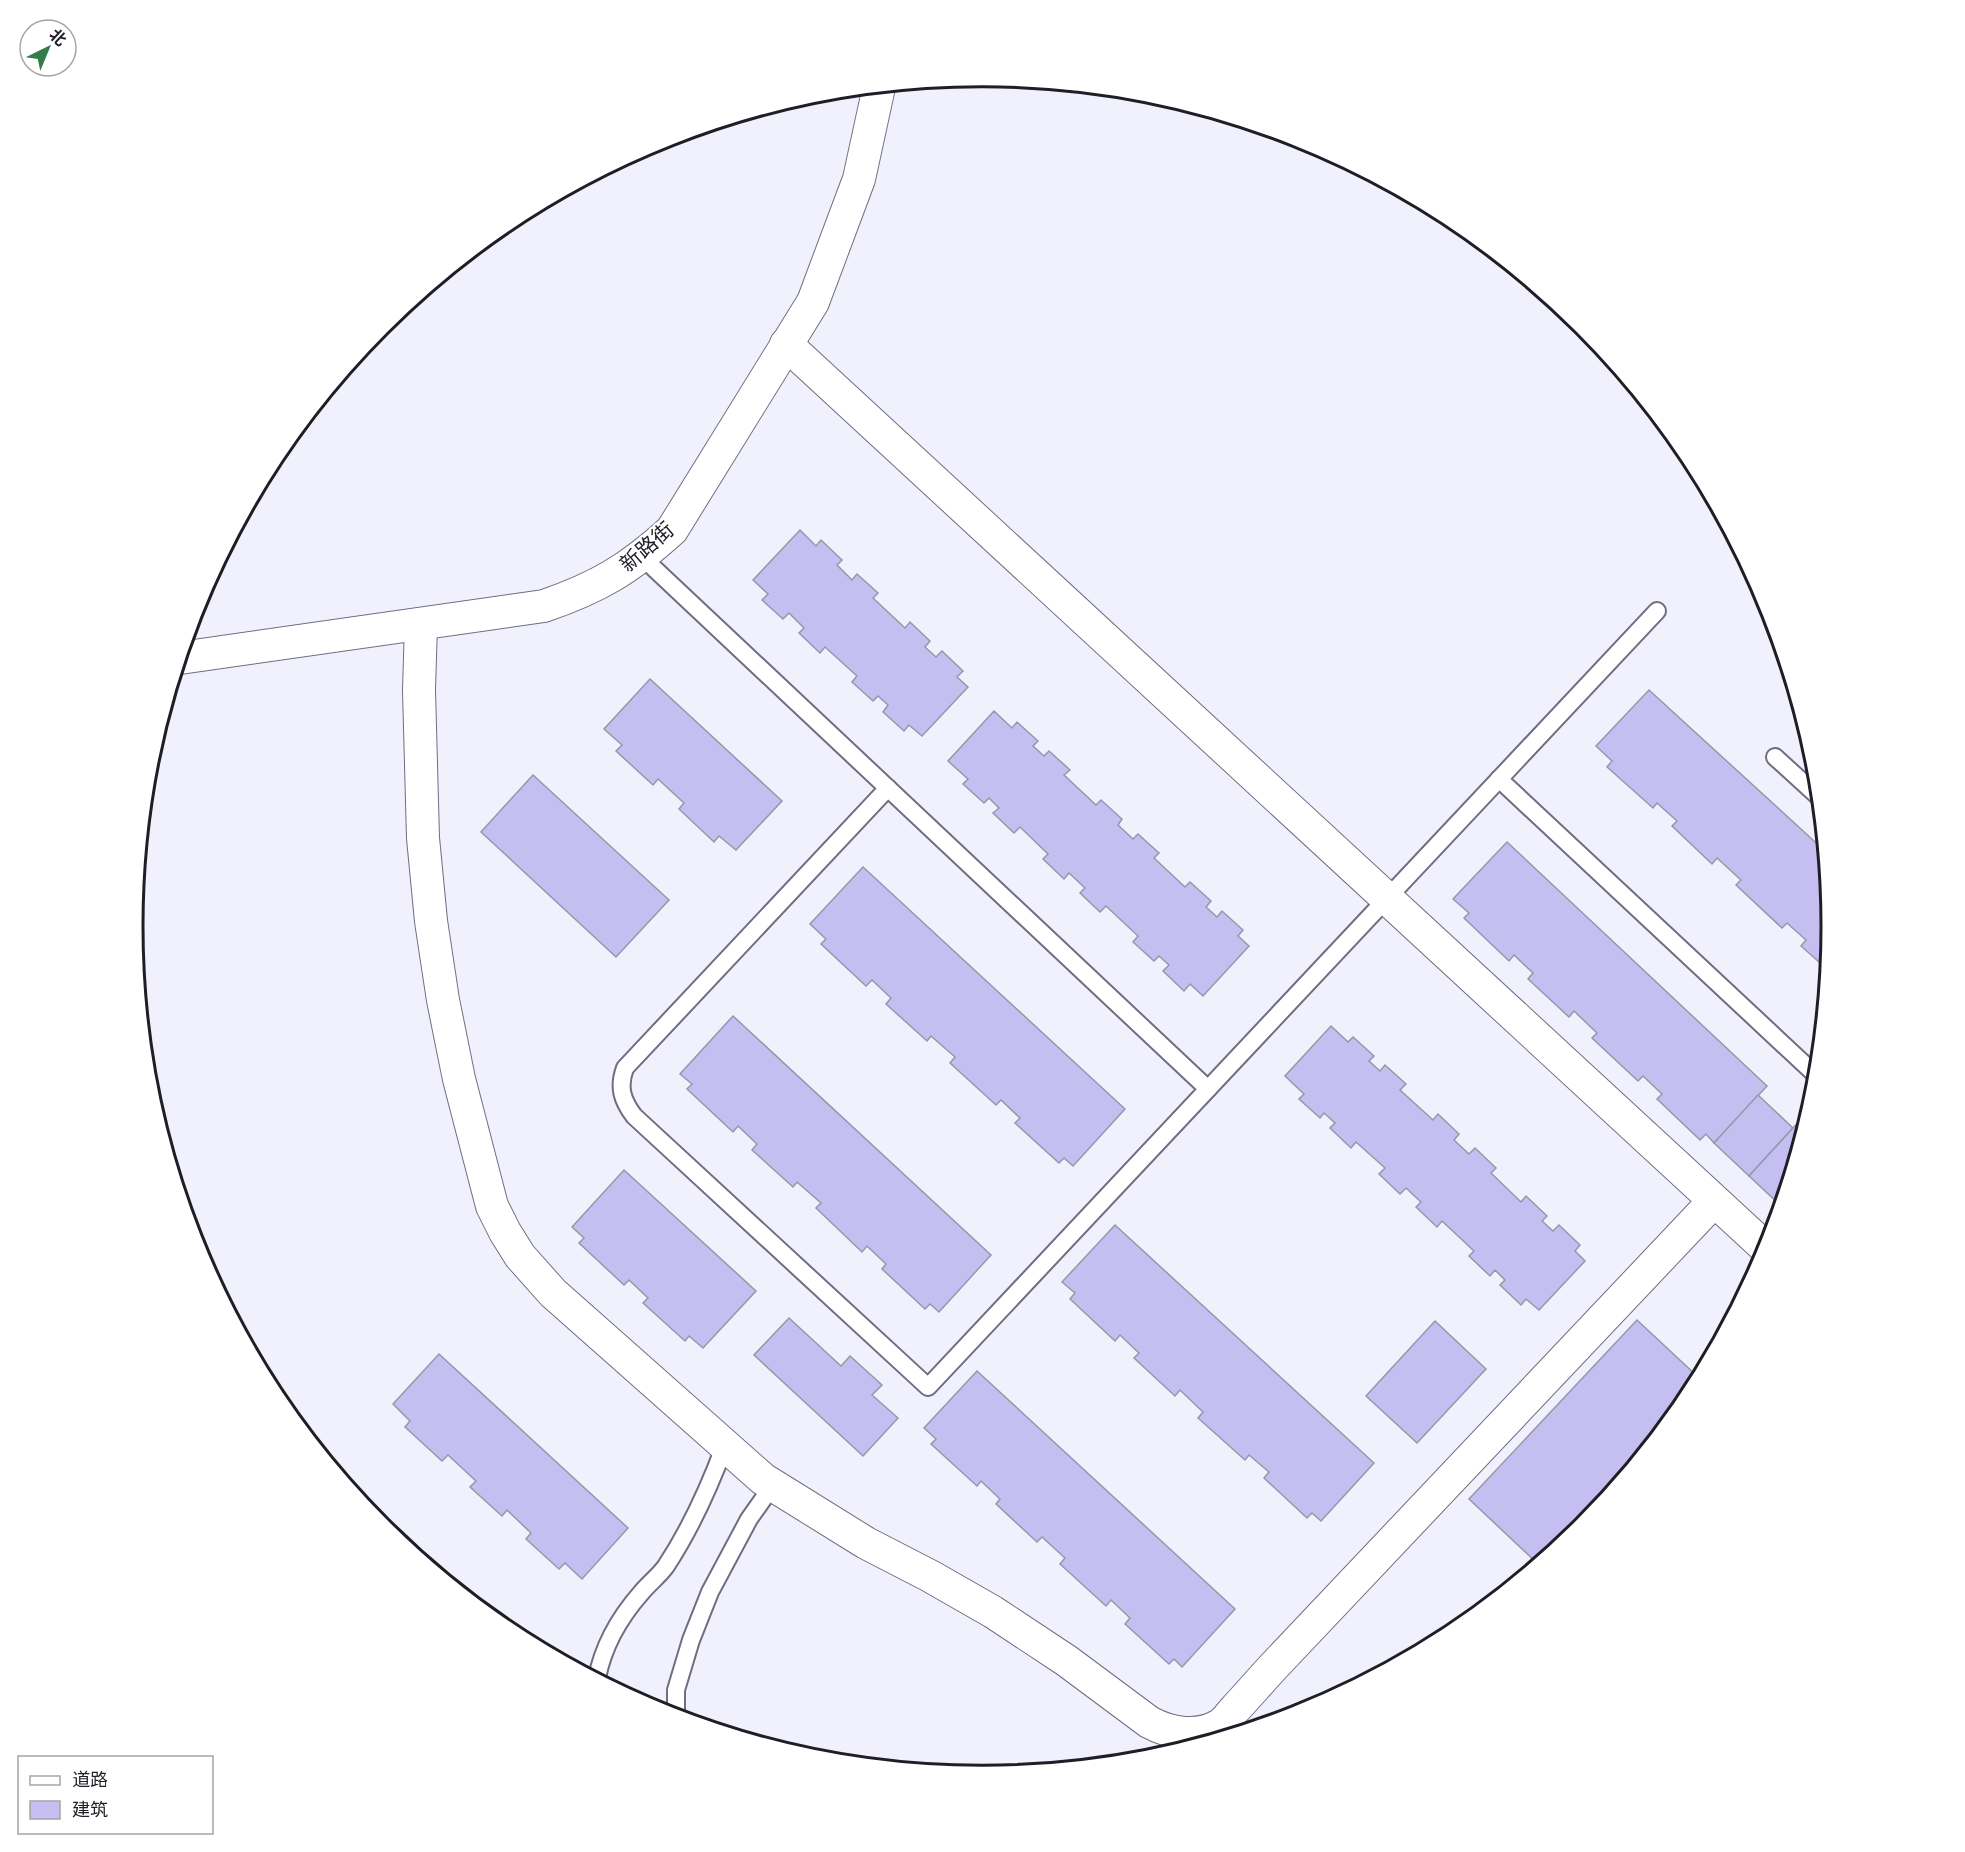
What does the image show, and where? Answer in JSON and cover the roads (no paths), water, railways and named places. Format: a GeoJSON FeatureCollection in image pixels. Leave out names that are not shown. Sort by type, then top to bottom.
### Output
{"type":"FeatureCollection","features":[{"type":"Feature","properties":{"kind":"street","name":"新路街"},"geometry":{"type":"LineString","coordinates":[[188,657],[544,606],[609,579],[642,557],[672,530],[813,302],[859,179],[878,94]]}},
{"type":"Feature","properties":{"kind":"street"},"geometry":{"type":"LineString","coordinates":[[786,344],[1759,1243]]}},
{"type":"Feature","properties":{"kind":"street"},"geometry":{"type":"LineString","coordinates":[[421,624],[419,690],[423,838],[431,921],[443,1000],[459,1079],[492,1206],[520,1256],[553,1293],[773,1485],[866,1543],[993,1612],[1067,1661],[1149,1722],[1174,1732],[1190,1733],[1206,1731],[1222,1724],[1274,1666],[1714,1201]]}},
{"type":"Feature","properties":{"kind":"lane"},"geometry":{"type":"LineString","coordinates":[[642,557],[1208,1089]]}},
{"type":"Feature","properties":{"kind":"lane"},"geometry":{"type":"LineString","coordinates":[[888,788],[625,1068],[620,1080],[621,1094],[626,1106],[634,1116],[928,1388],[1657,611]]}},
{"type":"Feature","properties":{"kind":"lane"},"geometry":{"type":"LineString","coordinates":[[1775,757],[1809,788]]}},
{"type":"Feature","properties":{"kind":"lane"},"geometry":{"type":"LineString","coordinates":[[1499,779],[1809,1068]]}},
{"type":"Feature","properties":{"kind":"lane"},"geometry":{"type":"LineString","coordinates":[[599,1672],[607,1647],[622,1618],[641,1592],[664,1569],[684,1537],[706,1495],[725,1445]]}},
{"type":"Feature","properties":{"kind":"lane"},"geometry":{"type":"LineString","coordinates":[[676,1706],[675,1690],[710,1592],[749,1519],[773,1485]]}}]}
